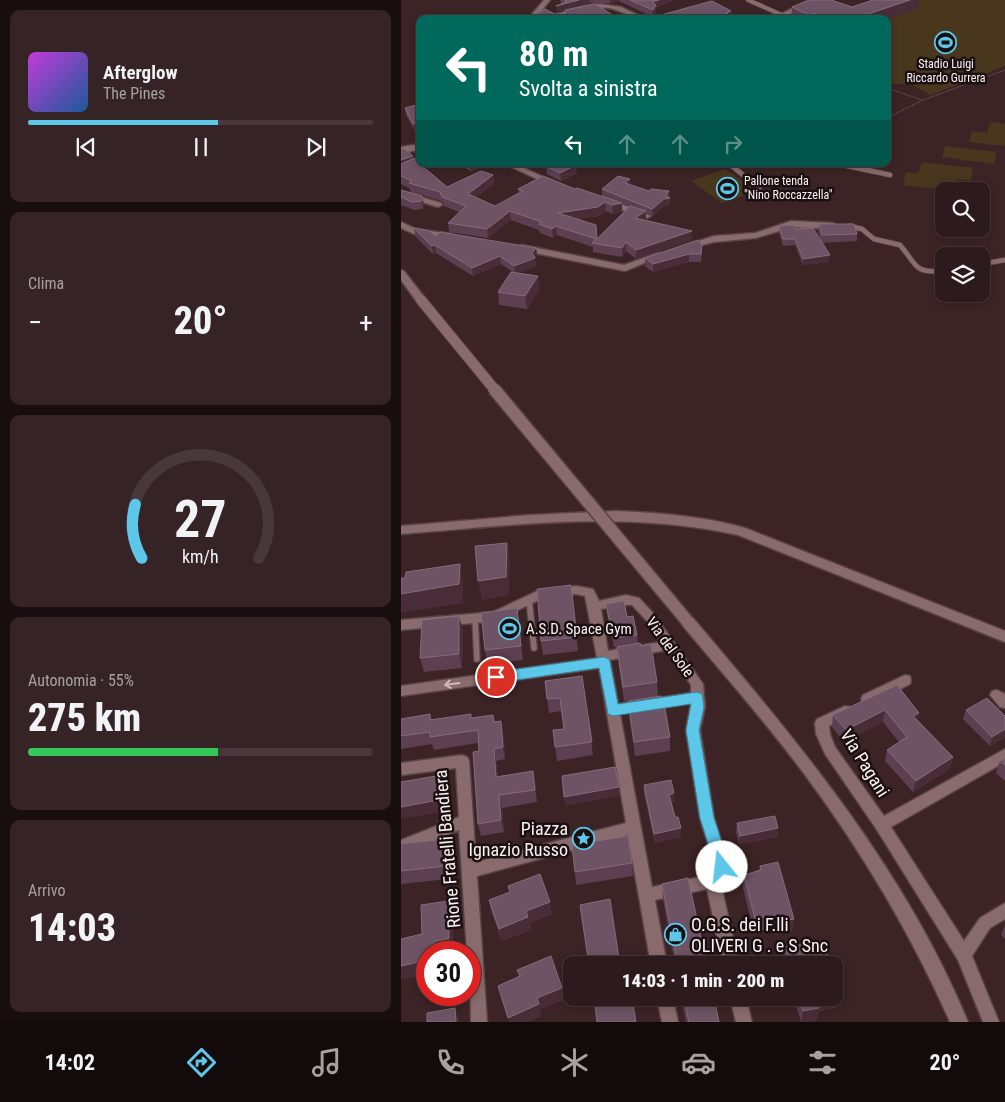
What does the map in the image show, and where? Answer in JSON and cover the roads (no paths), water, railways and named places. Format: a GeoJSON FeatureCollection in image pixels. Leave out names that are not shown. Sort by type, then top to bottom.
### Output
{"type":"FeatureCollection","features":[{"type":"Feature","properties":{"kind":"main road"},"geometry":{"type":"LineString","coordinates":[[783,15],[815,0]]}},
{"type":"Feature","properties":{"kind":"main road"},"geometry":{"type":"LineString","coordinates":[[401,150],[416,148]]}},
{"type":"Feature","properties":{"kind":"main road"},"geometry":{"type":"LineString","coordinates":[[401,273],[421,300],[812,773],[861,842],[910,922],[950,999],[959,1022]]}},
{"type":"Feature","properties":{"kind":"main road"},"geometry":{"type":"LineString","coordinates":[[401,530],[563,518],[656,517],[708,523],[741,532],[1005,637]]}},
{"type":"Feature","properties":{"kind":"street"},"geometry":{"type":"LineString","coordinates":[[534,15],[547,0]]}},
{"type":"Feature","properties":{"kind":"street"},"geometry":{"type":"LineString","coordinates":[[565,15],[604,3],[615,4],[636,15]]}},
{"type":"Feature","properties":{"kind":"street"},"geometry":{"type":"LineString","coordinates":[[539,8],[555,15]]}},
{"type":"Feature","properties":{"kind":"street"},"geometry":{"type":"LineString","coordinates":[[516,167],[565,187]]}},
{"type":"Feature","properties":{"kind":"street"},"geometry":{"type":"LineString","coordinates":[[401,193],[437,205]]}},
{"type":"Feature","properties":{"kind":"street"},"geometry":{"type":"LineString","coordinates":[[601,200],[647,216]]}},
{"type":"Feature","properties":{"kind":"street"},"geometry":{"type":"LineString","coordinates":[[516,247],[625,268],[673,250],[714,239],[755,235],[791,224],[849,226]]}},
{"type":"Feature","properties":{"kind":"street"},"geometry":{"type":"LineString","coordinates":[[401,225],[414,231],[460,238]]}},
{"type":"Feature","properties":{"kind":"street"},"geometry":{"type":"LineString","coordinates":[[401,625],[495,616],[539,595],[576,590],[589,592],[594,602],[608,659],[613,710],[657,956]]}},
{"type":"Feature","properties":{"kind":"street","name":"Via del Sole"},"geometry":{"type":"LineString","coordinates":[[594,602],[635,601],[670,645],[697,684],[698,707],[693,730],[707,818],[722,867],[718,878],[713,880],[729,956]]}},
{"type":"Feature","properties":{"kind":"street"},"geometry":{"type":"LineString","coordinates":[[401,691],[608,659],[670,645]]}},
{"type":"Feature","properties":{"kind":"street","name":"Via Pagani"},"geometry":{"type":"LineString","coordinates":[[905,680],[822,723],[823,734],[830,750],[882,825],[964,955],[991,1022]]}},
{"type":"Feature","properties":{"kind":"street"},"geometry":{"type":"LineString","coordinates":[[613,710],[697,698]]}},
{"type":"Feature","properties":{"kind":"street"},"geometry":{"type":"LineString","coordinates":[[882,825],[1005,754]]}},
{"type":"Feature","properties":{"kind":"street","name":"Rione Fratelli Bandiera"},"geometry":{"type":"LineString","coordinates":[[402,769],[462,761],[479,1022]]}},
{"type":"Feature","properties":{"kind":"street"},"geometry":{"type":"LineString","coordinates":[[401,847],[465,821]]}},
{"type":"Feature","properties":{"kind":"street"},"geometry":{"type":"LineString","coordinates":[[469,871],[634,827]]}},
{"type":"Feature","properties":{"kind":"street"},"geometry":{"type":"LineString","coordinates":[[647,895],[713,880]]}},
{"type":"Feature","properties":{"kind":"street"},"geometry":{"type":"LineString","coordinates":[[964,955],[985,923],[1005,910]]}},
{"type":"Feature","properties":{"kind":"street"},"geometry":{"type":"LineString","coordinates":[[667,1006],[670,1022]]}},
{"type":"Feature","properties":{"kind":"street"},"geometry":{"type":"LineString","coordinates":[[741,1006],[744,1022]]}},
{"type":"Feature","properties":{"kind":"lane"},"geometry":{"type":"LineString","coordinates":[[748,0],[783,15]]}},
{"type":"Feature","properties":{"kind":"lane"},"geometry":{"type":"LineString","coordinates":[[733,167],[759,188]]}},
{"type":"Feature","properties":{"kind":"lane"},"geometry":{"type":"LineString","coordinates":[[851,167],[890,175]]}},
{"type":"Feature","properties":{"kind":"lane"},"geometry":{"type":"LineString","coordinates":[[849,226],[862,230],[867,236],[874,239],[900,245],[918,269],[925,272],[935,271]]}},
{"type":"Feature","properties":{"kind":"lane"},"geometry":{"type":"LineString","coordinates":[[990,262],[1005,260]]}},
{"type":"Feature","properties":{"kind":"lane"},"geometry":{"type":"LineString","coordinates":[[529,599],[534,648]]}},
{"type":"Feature","properties":{"kind":"lane"},"geometry":{"type":"LineString","coordinates":[[475,618],[477,659]]}},
{"type":"Feature","properties":{"kind":"place","name":"Stadio Luigi Riccardo Gurrera"},"geometry":{"type":"Point","coordinates":[946,43]}},
{"type":"Feature","properties":{"kind":"place","name":"Pallone tenda \"Nino Roccazzella\""},"geometry":{"type":"Point","coordinates":[728,188]}},
{"type":"Feature","properties":{"kind":"place","name":"A.S.D. Space Gym"},"geometry":{"type":"Point","coordinates":[510,629]}},
{"type":"Feature","properties":{"kind":"place","name":"Piazza Ignazio Russo"},"geometry":{"type":"Point","coordinates":[584,838]}},
{"type":"Feature","properties":{"kind":"place","name":"O.G.S. dei F.lli OLIVERI G . e S Snc"},"geometry":{"type":"Point","coordinates":[675,934]}}]}
